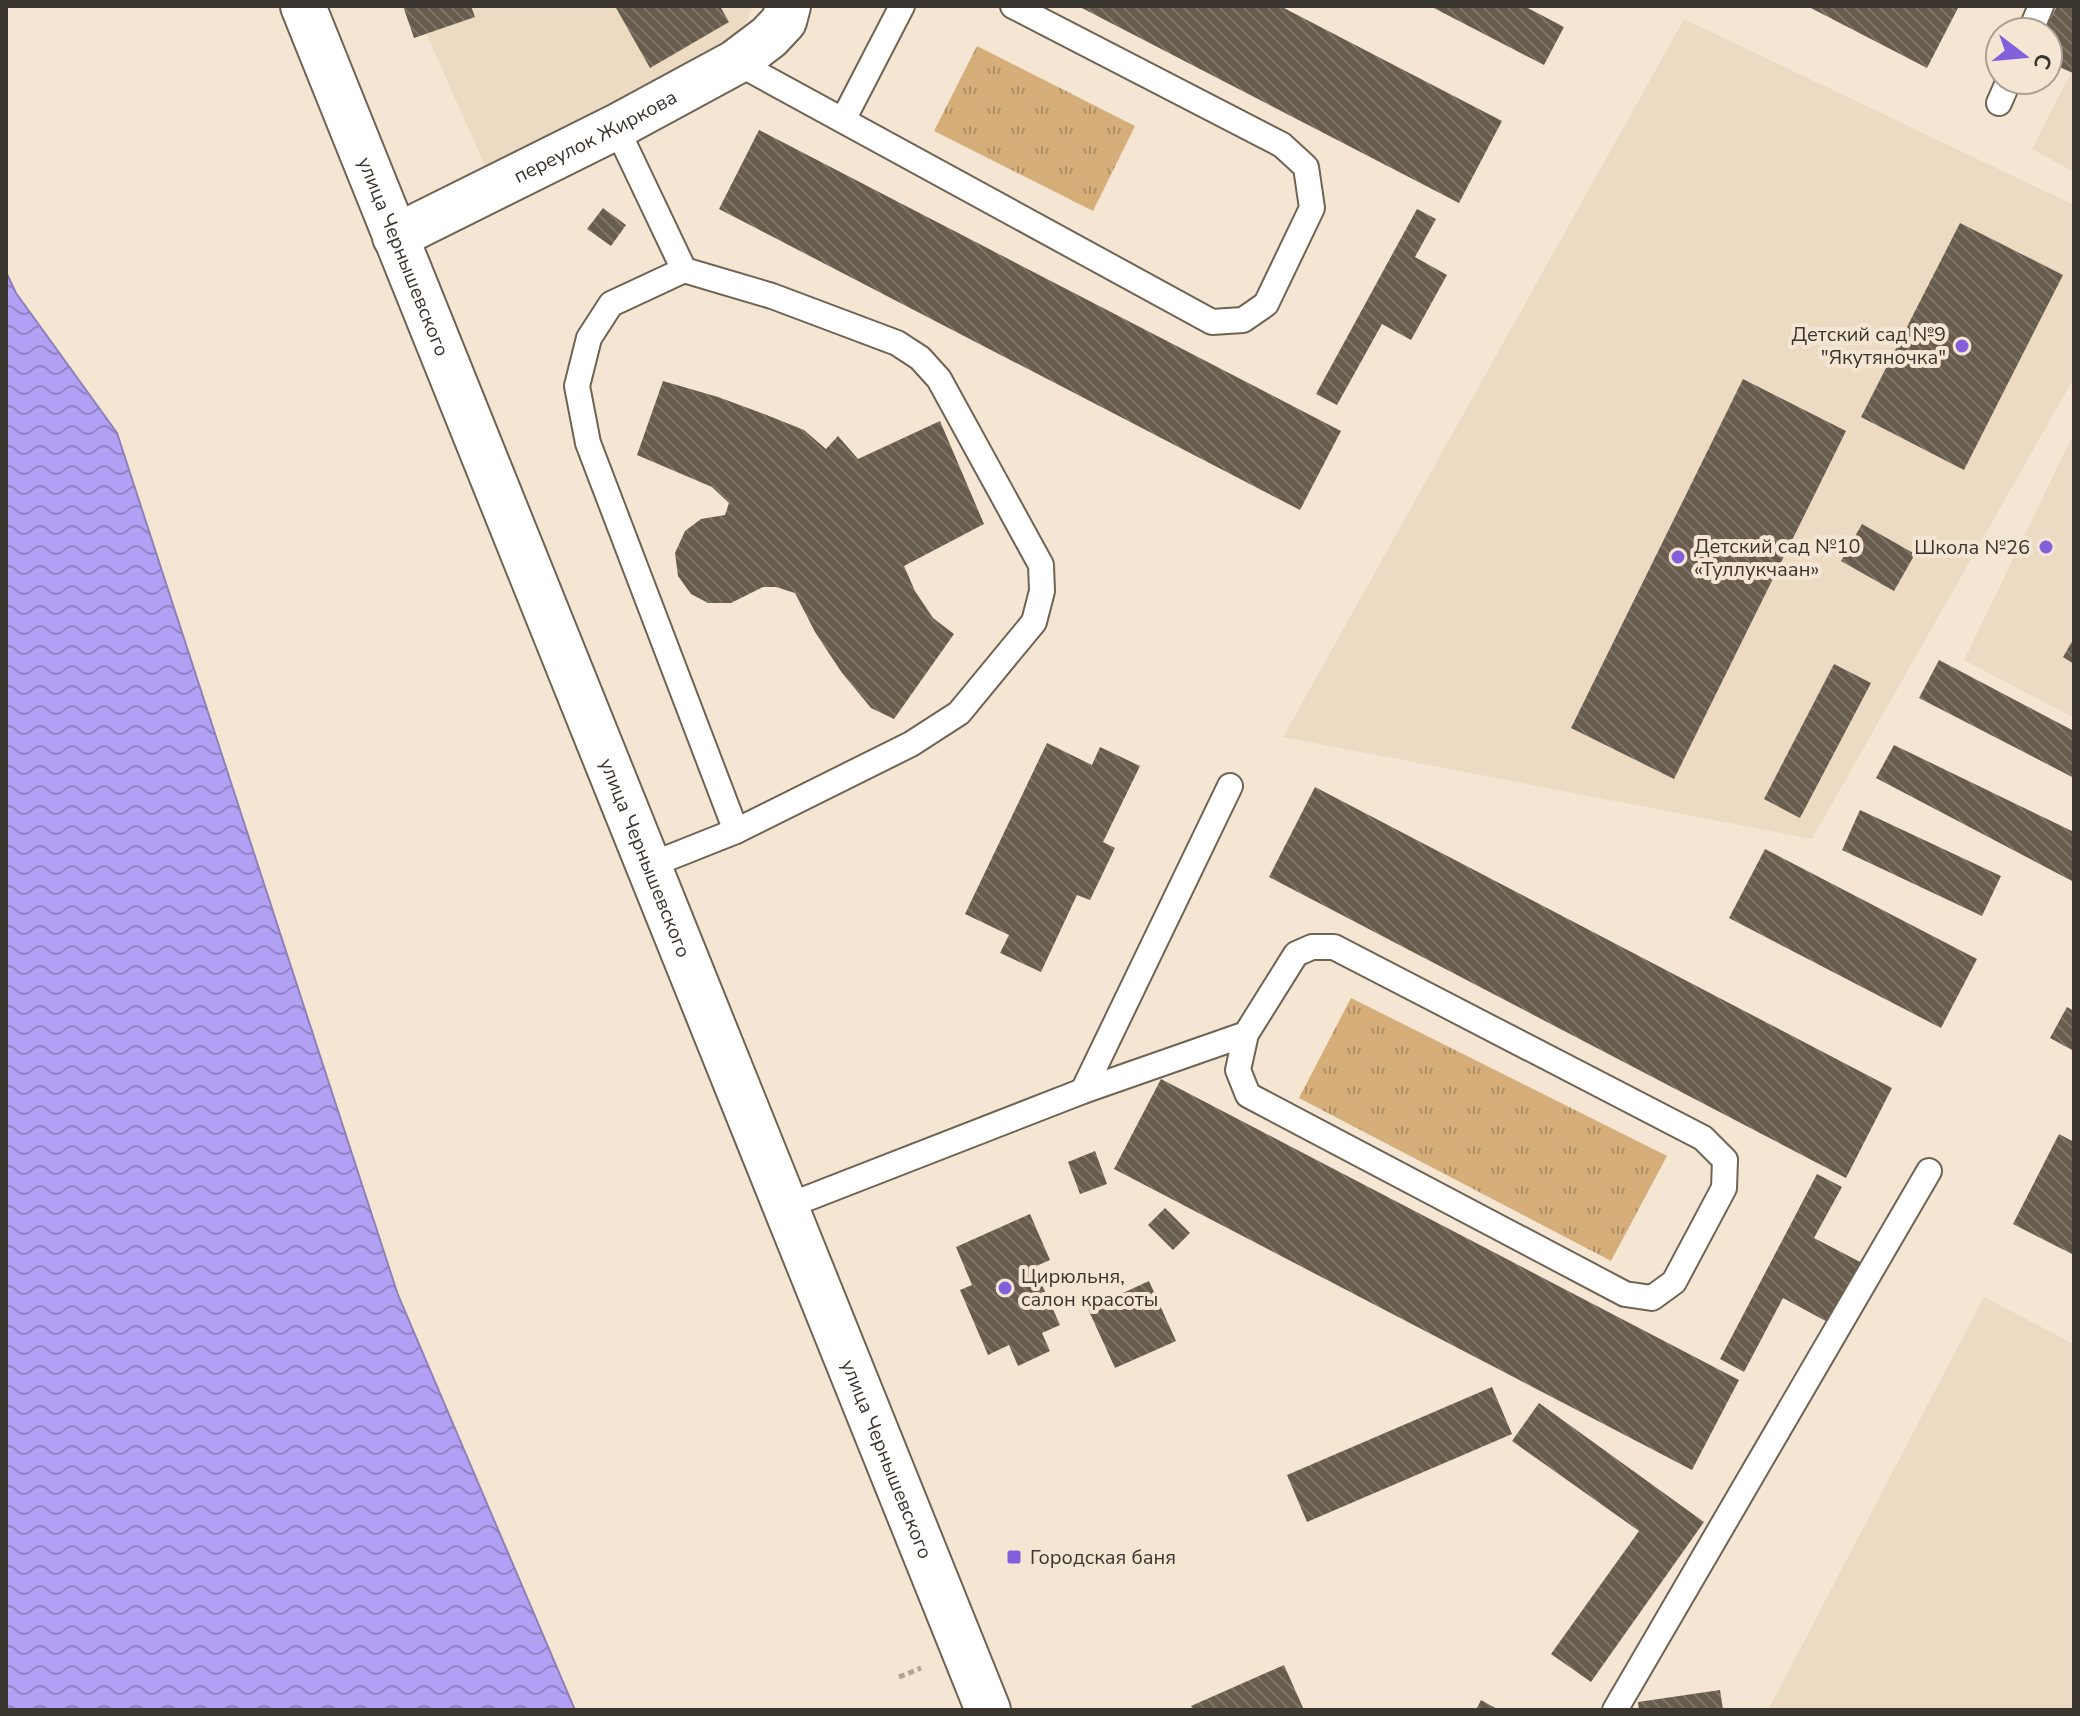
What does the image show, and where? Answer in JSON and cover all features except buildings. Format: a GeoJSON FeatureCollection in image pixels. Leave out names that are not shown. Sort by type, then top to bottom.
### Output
{"type":"FeatureCollection","features":[{"type":"Feature","properties":{"kind":"main road","name":"улица Чернышевского"},"geometry":{"type":"LineString","coordinates":[[303,6],[988,1710]]}},
{"type":"Feature","properties":{"kind":"main road","name":"переулок Жиркова"},"geometry":{"type":"LineString","coordinates":[[395,237],[616,127],[736,62],[769,37],[782,11]]}},
{"type":"Feature","properties":{"kind":"lane"},"geometry":{"type":"LineString","coordinates":[[843,120],[902,6]]}},
{"type":"Feature","properties":{"kind":"lane"},"geometry":{"type":"LineString","coordinates":[[736,62],[1212,322],[1243,320],[1266,304],[1312,208],[1306,167],[1282,145],[1013,6]]}},
{"type":"Feature","properties":{"kind":"lane"},"geometry":{"type":"LineString","coordinates":[[1999,103],[2002,96]]}},
{"type":"Feature","properties":{"kind":"lane"},"geometry":{"type":"LineString","coordinates":[[616,127],[684,270]]}},
{"type":"Feature","properties":{"kind":"lane"},"geometry":{"type":"LineString","coordinates":[[648,866],[736,831],[911,744],[959,713],[1034,622],[1042,591],[1041,565],[939,379],[920,358],[897,343],[786,301],[684,270],[611,304],[589,338],[577,386],[588,443],[736,831]]}},
{"type":"Feature","properties":{"kind":"lane"},"geometry":{"type":"LineString","coordinates":[[1083,1091],[1230,786]]}},
{"type":"Feature","properties":{"kind":"lane"},"geometry":{"type":"LineString","coordinates":[[785,1207],[1083,1091],[1246,1034],[1296,954],[1312,947],[1334,947],[1703,1138],[1725,1160],[1724,1188],[1674,1282],[1652,1298],[1625,1294],[1248,1095],[1238,1070],[1246,1034]]}},
{"type":"Feature","properties":{"kind":"lane"},"geometry":{"type":"LineString","coordinates":[[1615,1710],[1929,1171]]}},
{"type":"Feature","properties":{"kind":"path"},"geometry":{"type":"LineString","coordinates":[[899,1677],[921,1668]]}},
{"type":"Feature","properties":{"kind":"shaded area"},"geometry":{"type":"Polygon","coordinates":[[[414,6],[753,6],[740,38],[494,186],[414,6]]]}},
{"type":"Feature","properties":{"kind":"shaded area","name":"Детский сад №10 «Туллукчаан»"},"geometry":{"type":"Polygon","coordinates":[[[1684,19],[2074,205],[2074,378],[1812,839],[1283,737],[1684,19]]]}},
{"type":"Feature","properties":{"kind":"shaded area"},"geometry":{"type":"Polygon","coordinates":[[[2074,67],[2074,172],[2032,149],[2059,96],[2064,96],[2064,87],[2074,67]]]}},
{"type":"Feature","properties":{"kind":"shaded area","name":"Школа №26"},"geometry":{"type":"Polygon","coordinates":[[[2074,433],[2074,718],[1964,660],[2074,433]]]}},
{"type":"Feature","properties":{"kind":"shaded area"},"geometry":{"type":"Polygon","coordinates":[[[1984,1297],[2074,1344],[2074,1710],[1768,1710],[1984,1297]]]}},
{"type":"Feature","properties":{"kind":"green space"},"geometry":{"type":"Polygon","coordinates":[[[977,46],[1135,126],[1093,211],[934,131],[977,46]]]}},
{"type":"Feature","properties":{"kind":"green space"},"geometry":{"type":"Polygon","coordinates":[[[1351,998],[1667,1156],[1611,1261],[1299,1098],[1351,998]]]}},
{"type":"Feature","properties":{"kind":"water"},"geometry":{"type":"Polygon","coordinates":[[[6,272],[16,293],[117,433],[398,1295],[575,1710],[6,1710],[6,272]]]}},
{"type":"Feature","properties":{"kind":"place","name":"Детский сад №9 \"Якутяночка\""},"geometry":{"type":"Point","coordinates":[1962,346]}},
{"type":"Feature","properties":{"kind":"place","name":"Школа №26"},"geometry":{"type":"Point","coordinates":[2046,547]}},
{"type":"Feature","properties":{"kind":"place","name":"Детский сад №10 «Туллукчаан»"},"geometry":{"type":"Point","coordinates":[1678,557]}},
{"type":"Feature","properties":{"kind":"place","name":"Цирюльня, салон красоты"},"geometry":{"type":"Point","coordinates":[1005,1288]}},
{"type":"Feature","properties":{"kind":"place","name":"Городская баня"},"geometry":{"type":"Point","coordinates":[1014,1557]}}]}
